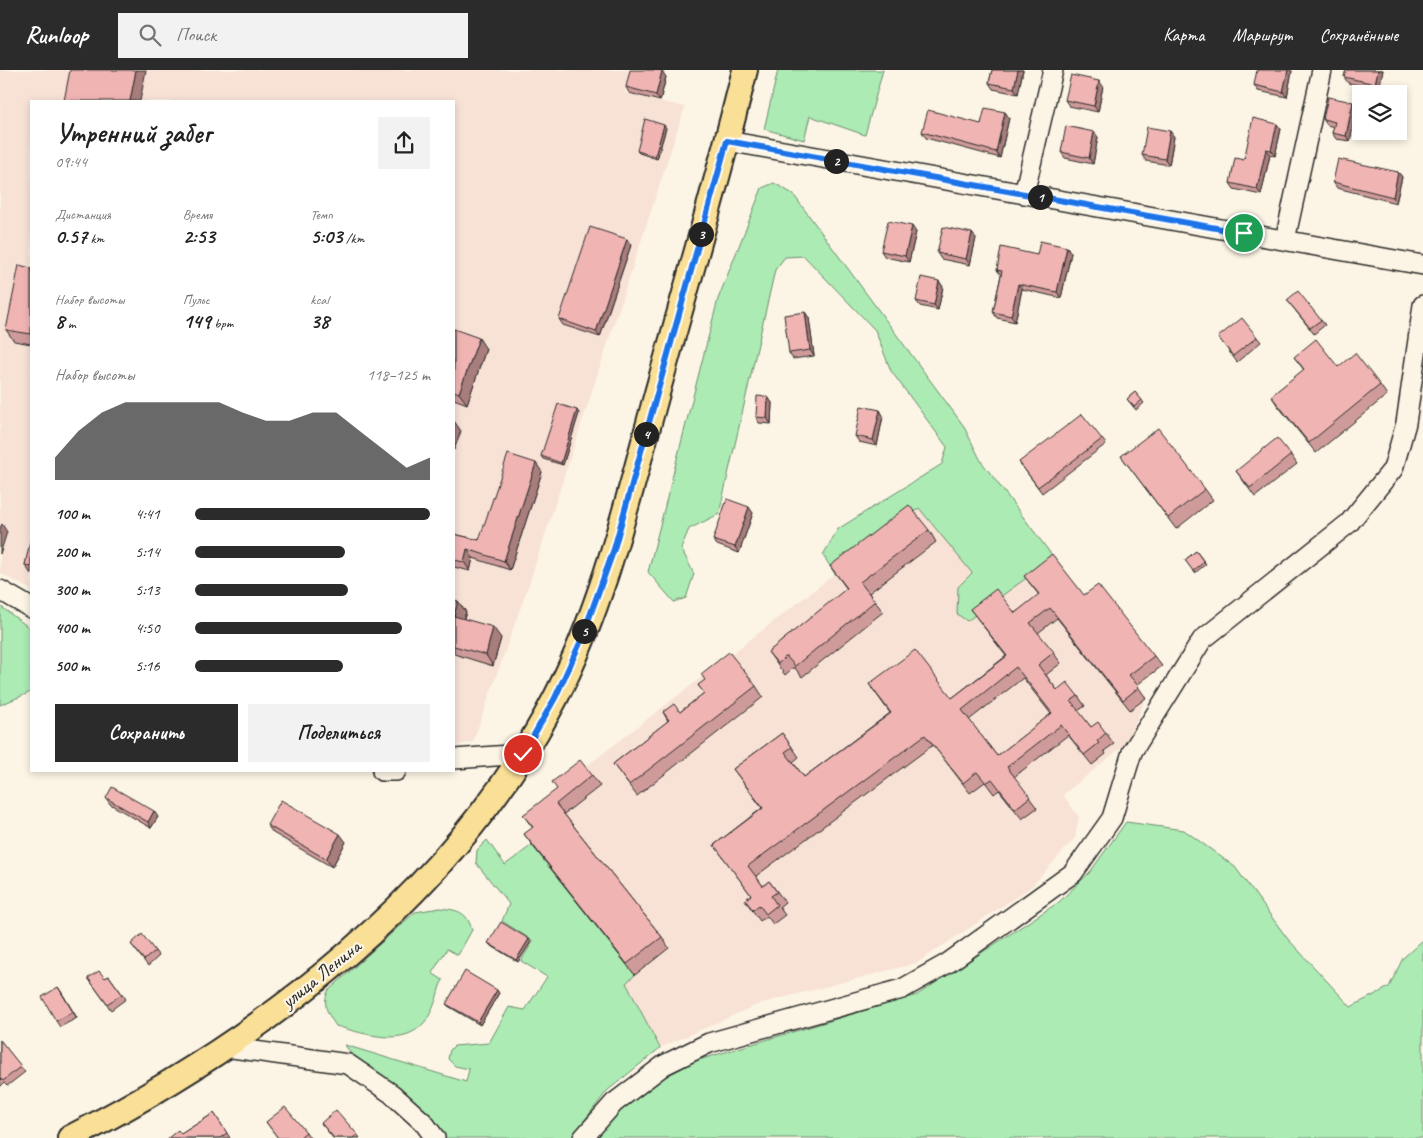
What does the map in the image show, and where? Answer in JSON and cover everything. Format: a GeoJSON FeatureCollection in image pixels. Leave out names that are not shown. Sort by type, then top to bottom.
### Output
{"type":"FeatureCollection","features":[{"type":"Feature","properties":{"kind":"main road","name":"улица Ленина"},"geometry":{"type":"LineString","coordinates":[[70,1138],[111,1117],[225,1047],[278,1010],[374,931],[449,853],[487,808],[523,754],[555,698],[580,643],[614,549],[745,70]]}},
{"type":"Feature","properties":{"kind":"street"},"geometry":{"type":"LineString","coordinates":[[1024,194],[1052,70]]}},
{"type":"Feature","properties":{"kind":"street"},"geometry":{"type":"LineString","coordinates":[[1285,240],[1322,70]]}},
{"type":"Feature","properties":{"kind":"street"},"geometry":{"type":"LineString","coordinates":[[727,141],[1423,265]]}},
{"type":"Feature","properties":{"kind":"street"},"geometry":{"type":"LineString","coordinates":[[583,1138],[614,1102],[664,1065],[709,1042],[902,989],[948,963],[1073,873],[1112,818],[1132,752],[1202,640],[1349,523],[1393,469],[1406,423],[1423,305]]}},
{"type":"Feature","properties":{"kind":"street"},"geometry":{"type":"LineString","coordinates":[[0,590],[30,607]]}},
{"type":"Feature","properties":{"kind":"street"},"geometry":{"type":"LineString","coordinates":[[455,759],[523,754]]}},
{"type":"Feature","properties":{"kind":"street"},"geometry":{"type":"LineString","coordinates":[[225,1047],[348,1064],[392,1094],[424,1123],[435,1138]]}},
{"type":"Feature","properties":{"kind":"shaded area"},"geometry":{"type":"Polygon","coordinates":[[[0,70],[632,70],[625,93],[685,107],[531,578],[473,742],[455,746],[455,100],[30,100],[30,589],[0,573],[0,70]]]}},
{"type":"Feature","properties":{"kind":"shaded area"},"geometry":{"type":"Polygon","coordinates":[[[981,461],[1091,606],[1106,595],[1162,666],[1137,686],[1146,698],[1127,743],[1063,795],[1079,817],[1075,838],[1031,887],[917,963],[759,1004],[660,1048],[626,983],[634,975],[531,825],[552,809],[544,799],[981,461]]]}},
{"type":"Feature","properties":{"kind":"green space"},"geometry":{"type":"Polygon","coordinates":[[[778,70],[883,70],[865,135],[810,116],[804,140],[764,129],[778,70]]]}},
{"type":"Feature","properties":{"kind":"green space"},"geometry":{"type":"Polygon","coordinates":[[[774,183],[793,194],[963,425],[981,461],[1054,558],[967,621],[957,614],[958,587],[972,573],[919,508],[835,574],[823,555],[838,529],[942,464],[947,447],[891,371],[875,330],[804,256],[785,257],[775,270],[719,514],[689,529],[681,548],[694,574],[686,598],[674,602],[648,572],[718,299],[762,188],[774,183]]]}},
{"type":"Feature","properties":{"kind":"green space"},"geometry":{"type":"Polygon","coordinates":[[[0,606],[30,628],[30,692],[0,705],[0,606]]]}},
{"type":"Feature","properties":{"kind":"green space"},"geometry":{"type":"Polygon","coordinates":[[[1126,822],[1184,830],[1235,867],[1287,938],[1351,1007],[1389,987],[1403,958],[1423,940],[1423,1138],[594,1138],[619,1111],[650,1085],[695,1061],[917,995],[1059,902],[1090,872],[1126,822]]]}},
{"type":"Feature","properties":{"kind":"green space"},"geometry":{"type":"Polygon","coordinates":[[[487,840],[505,865],[532,845],[635,975],[626,983],[660,1048],[607,1091],[571,1138],[445,1138],[430,1119],[355,1060],[345,1045],[466,1082],[469,1069],[455,1066],[448,1059],[450,1050],[454,1046],[489,1043],[509,1007],[525,1010],[547,977],[521,961],[533,941],[502,921],[509,904],[476,863],[477,850],[487,840]]]}},
{"type":"Feature","properties":{"kind":"green space"},"geometry":{"type":"Polygon","coordinates":[[[440,908],[464,915],[472,930],[458,955],[447,949],[432,973],[443,980],[426,1020],[417,1030],[405,1035],[392,1037],[364,1034],[336,1026],[328,1014],[326,1006],[328,991],[415,912],[440,908]]]}},
{"type":"Feature","properties":{"kind":"building"},"geometry":{"type":"Polygon","coordinates":[[[70,70],[136,70],[130,100],[64,100],[70,70]]]}},
{"type":"Feature","properties":{"kind":"building"},"geometry":{"type":"Polygon","coordinates":[[[630,70],[662,71],[656,95],[626,87],[630,70]]]}},
{"type":"Feature","properties":{"kind":"building"},"geometry":{"type":"Polygon","coordinates":[[[992,70],[1018,70],[1014,88],[989,83],[992,70]]]}},
{"type":"Feature","properties":{"kind":"building"},"geometry":{"type":"Polygon","coordinates":[[[1257,70],[1288,70],[1283,92],[1254,85],[1257,70]]]}},
{"type":"Feature","properties":{"kind":"building"},"geometry":{"type":"Polygon","coordinates":[[[1346,70],[1378,70],[1375,84],[1344,77],[1346,70]]]}},
{"type":"Feature","properties":{"kind":"building"},"geometry":{"type":"Polygon","coordinates":[[[1071,75],[1099,81],[1094,106],[1065,100],[1071,75]]]}},
{"type":"Feature","properties":{"kind":"building"},"geometry":{"type":"Polygon","coordinates":[[[1328,97],[1352,102],[1346,136],[1332,133],[1335,122],[1323,119],[1328,97]]]}},
{"type":"Feature","properties":{"kind":"building"},"geometry":{"type":"Polygon","coordinates":[[[985,108],[1005,112],[996,152],[922,132],[928,110],[981,124],[985,108]]]}},
{"type":"Feature","properties":{"kind":"building"},"geometry":{"type":"Polygon","coordinates":[[[1253,118],[1277,124],[1271,150],[1266,149],[1257,189],[1230,183],[1235,158],[1244,160],[1253,118]]]}},
{"type":"Feature","properties":{"kind":"building"},"geometry":{"type":"Polygon","coordinates":[[[645,119],[664,125],[655,156],[637,151],[645,119]]]}},
{"type":"Feature","properties":{"kind":"building"},"geometry":{"type":"Polygon","coordinates":[[[1066,126],[1094,132],[1089,158],[1061,152],[1066,126]]]}},
{"type":"Feature","properties":{"kind":"building"},"geometry":{"type":"Polygon","coordinates":[[[1147,127],[1170,131],[1165,159],[1142,155],[1147,127]]]}},
{"type":"Feature","properties":{"kind":"building"},"geometry":{"type":"Polygon","coordinates":[[[1338,159],[1398,172],[1393,197],[1333,182],[1338,159]]]}},
{"type":"Feature","properties":{"kind":"building"},"geometry":{"type":"Polygon","coordinates":[[[888,221],[912,226],[905,256],[881,251],[888,221]]]}},
{"type":"Feature","properties":{"kind":"building"},"geometry":{"type":"Polygon","coordinates":[[[590,227],[627,239],[596,332],[559,319],[590,227]]]}},
{"type":"Feature","properties":{"kind":"building"},"geometry":{"type":"Polygon","coordinates":[[[943,227],[972,233],[966,259],[937,253],[943,227]]]}},
{"type":"Feature","properties":{"kind":"building"},"geometry":{"type":"Polygon","coordinates":[[[1040,241],[1067,247],[1057,292],[1018,284],[1011,316],[993,312],[1002,271],[997,270],[1001,247],[1037,255],[1040,241]]]}},
{"type":"Feature","properties":{"kind":"building"},"geometry":{"type":"Polygon","coordinates":[[[19,265],[30,268],[30,334],[6,330],[19,265]]]}},
{"type":"Feature","properties":{"kind":"building"},"geometry":{"type":"Polygon","coordinates":[[[921,277],[939,281],[934,305],[916,301],[921,277]]]}},
{"type":"Feature","properties":{"kind":"building"},"geometry":{"type":"Polygon","coordinates":[[[1298,291],[1321,320],[1310,328],[1287,300],[1298,291]]]}},
{"type":"Feature","properties":{"kind":"building"},"geometry":{"type":"Polygon","coordinates":[[[805,312],[810,350],[789,353],[784,315],[805,312]]]}},
{"type":"Feature","properties":{"kind":"building"},"geometry":{"type":"Polygon","coordinates":[[[1242,318],[1257,337],[1233,356],[1218,337],[1242,318]]]}},
{"type":"Feature","properties":{"kind":"building"},"geometry":{"type":"Polygon","coordinates":[[[455,329],[479,338],[459,393],[455,391],[455,329]]]}},
{"type":"Feature","properties":{"kind":"building"},"geometry":{"type":"Polygon","coordinates":[[[1316,339],[1338,367],[1355,353],[1380,385],[1309,443],[1271,396],[1304,369],[1294,357],[1316,339]]]}},
{"type":"Feature","properties":{"kind":"building"},"geometry":{"type":"Polygon","coordinates":[[[1135,392],[1142,400],[1134,407],[1127,399],[1135,392]]]}},
{"type":"Feature","properties":{"kind":"building"},"geometry":{"type":"Polygon","coordinates":[[[757,396],[768,397],[767,418],[756,417],[757,396]]]}},
{"type":"Feature","properties":{"kind":"building"},"geometry":{"type":"Polygon","coordinates":[[[558,404],[577,410],[561,463],[541,456],[558,404]]]}},
{"type":"Feature","properties":{"kind":"building"},"geometry":{"type":"Polygon","coordinates":[[[861,406],[880,410],[873,440],[855,436],[861,406]]]}},
{"type":"Feature","properties":{"kind":"building"},"geometry":{"type":"Polygon","coordinates":[[[1082,414],[1102,439],[1038,487],[1019,462],[1082,414]]]}},
{"type":"Feature","properties":{"kind":"building"},"geometry":{"type":"Polygon","coordinates":[[[1158,428],[1205,489],[1168,518],[1121,456],[1158,428]]]}},
{"type":"Feature","properties":{"kind":"building"},"geometry":{"type":"Polygon","coordinates":[[[1277,438],[1291,455],[1250,488],[1236,471],[1277,438]]]}},
{"type":"Feature","properties":{"kind":"building"},"geometry":{"type":"Polygon","coordinates":[[[508,454],[536,463],[504,561],[467,549],[464,562],[455,560],[455,534],[479,540],[508,454]]]}},
{"type":"Feature","properties":{"kind":"building"},"geometry":{"type":"Polygon","coordinates":[[[727,499],[749,507],[735,547],[713,540],[727,499]]]}},
{"type":"Feature","properties":{"kind":"building"},"geometry":{"type":"Polygon","coordinates":[[[909,505],[929,530],[860,582],[875,601],[795,666],[786,656],[778,664],[768,652],[847,588],[830,566],[909,505]]]}},
{"type":"Feature","properties":{"kind":"building"},"geometry":{"type":"Polygon","coordinates":[[[30,542],[30,567],[25,565],[30,542]]]}},
{"type":"Feature","properties":{"kind":"building"},"geometry":{"type":"Polygon","coordinates":[[[1196,551],[1204,562],[1193,571],[1185,560],[1196,551]]]}},
{"type":"Feature","properties":{"kind":"building"},"geometry":{"type":"Polygon","coordinates":[[[1052,554],[1084,595],[1098,585],[1154,656],[1129,675],[1139,687],[1123,700],[1050,608],[1030,623],[1054,652],[1038,665],[1057,690],[1067,682],[1078,696],[1071,701],[1091,727],[1098,722],[1106,733],[1097,741],[1099,743],[1084,755],[1061,725],[1007,767],[1030,797],[1015,809],[992,779],[986,783],[977,772],[963,783],[925,735],[748,866],[763,886],[769,881],[777,892],[771,896],[777,905],[766,914],[759,905],[753,910],[745,900],[751,895],[714,845],[763,808],[733,769],[782,733],[792,747],[785,752],[804,777],[891,713],[869,684],[915,650],[952,698],[1007,656],[970,609],[996,589],[1015,613],[1039,594],[1024,576],[1052,554]],[[1016,667],[962,710],[997,756],[1052,713],[1016,667]]]}},
{"type":"Feature","properties":{"kind":"building"},"geometry":{"type":"Polygon","coordinates":[[[455,600],[458,601],[455,612],[455,600]]]}},
{"type":"Feature","properties":{"kind":"building"},"geometry":{"type":"Polygon","coordinates":[[[455,616],[493,627],[486,655],[455,646],[455,616]]]}},
{"type":"Feature","properties":{"kind":"building"},"geometry":{"type":"Polygon","coordinates":[[[729,652],[756,686],[629,785],[613,764],[669,720],[663,712],[674,704],[680,712],[704,693],[698,685],[705,680],[701,674],[729,652]]]}},
{"type":"Feature","properties":{"kind":"building"},"geometry":{"type":"Polygon","coordinates":[[[580,760],[592,775],[556,804],[662,937],[627,964],[524,834],[533,827],[523,815],[557,789],[552,782],[580,760]]]}},
{"type":"Feature","properties":{"kind":"building"},"geometry":{"type":"Polygon","coordinates":[[[112,787],[154,811],[148,822],[106,798],[112,787]]]}},
{"type":"Feature","properties":{"kind":"building"},"geometry":{"type":"Polygon","coordinates":[[[281,800],[340,834],[326,859],[267,825],[281,800]]]}},
{"type":"Feature","properties":{"kind":"building"},"geometry":{"type":"Polygon","coordinates":[[[501,922],[529,939],[516,960],[488,943],[501,922]]]}},
{"type":"Feature","properties":{"kind":"building"},"geometry":{"type":"Polygon","coordinates":[[[142,934],[155,951],[144,960],[131,944],[142,934]]]}},
{"type":"Feature","properties":{"kind":"building"},"geometry":{"type":"Polygon","coordinates":[[[99,971],[105,978],[109,976],[122,994],[107,1004],[88,978],[99,971]]]}},
{"type":"Feature","properties":{"kind":"building"},"geometry":{"type":"Polygon","coordinates":[[[465,971],[497,990],[478,1022],[446,1004],[465,971]]]}},
{"type":"Feature","properties":{"kind":"building"},"geometry":{"type":"Polygon","coordinates":[[[58,987],[73,1012],[56,1021],[42,997],[58,987]]]}},
{"type":"Feature","properties":{"kind":"building"},"geometry":{"type":"Polygon","coordinates":[[[0,1040],[21,1066],[3,1081],[0,1078],[0,1040]]]}},
{"type":"Feature","properties":{"kind":"building"},"geometry":{"type":"Polygon","coordinates":[[[285,1107],[306,1132],[299,1138],[278,1138],[266,1122],[285,1107]]]}},
{"type":"Feature","properties":{"kind":"building"},"geometry":{"type":"Polygon","coordinates":[[[336,1110],[357,1134],[353,1138],[334,1138],[321,1123],[336,1110]]]}},
{"type":"Feature","properties":{"kind":"building"},"geometry":{"type":"Polygon","coordinates":[[[214,1113],[227,1133],[220,1138],[168,1138],[178,1130],[181,1134],[214,1113]]]}},
{"type":"Feature","properties":{"kind":"route"},"geometry":{"type":"LineString","coordinates":[[523,754],[555,698],[580,643],[614,549],[727,141],[1244,233]]}}]}
